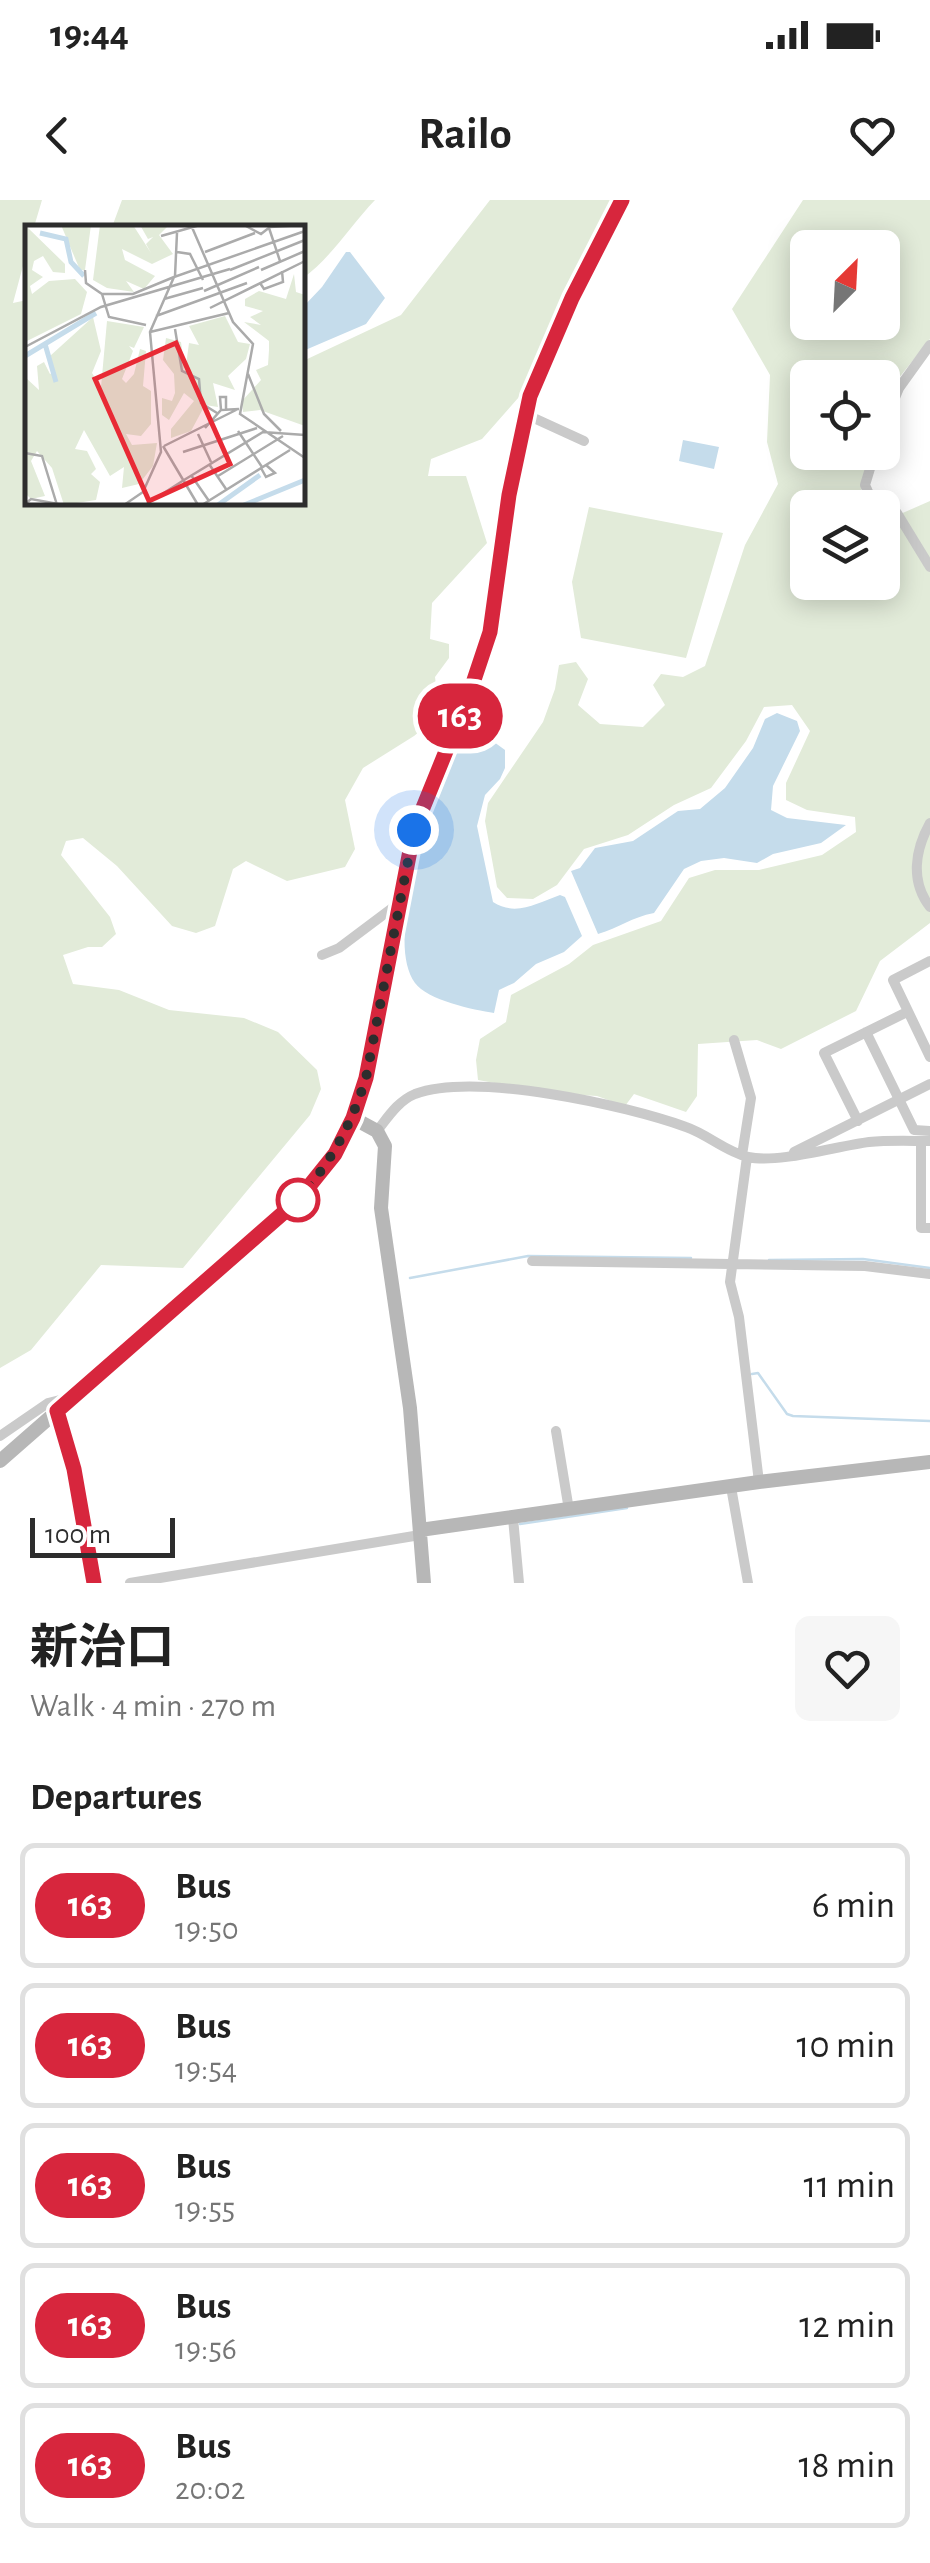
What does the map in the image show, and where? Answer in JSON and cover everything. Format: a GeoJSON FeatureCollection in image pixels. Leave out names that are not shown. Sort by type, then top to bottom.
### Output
{"type":"FeatureCollection","features":[{"type":"Feature","properties":{"kind":"street"},"geometry":{"type":"LineString","coordinates":[[0,1461],[298,1200],[335,1154],[353,1118],[366,1078],[406,860],[424,799],[470,692],[490,632],[509,495],[530,396],[572,298],[622,200]]}},
{"type":"Feature","properties":{"kind":"street"},"geometry":{"type":"LineString","coordinates":[[900,388],[930,345]]}},
{"type":"Feature","properties":{"kind":"street"},"geometry":{"type":"LineString","coordinates":[[526,414],[584,441]]}},
{"type":"Feature","properties":{"kind":"street"},"geometry":{"type":"LineString","coordinates":[[870,470],[865,485],[870,496],[897,513],[930,567]]}},
{"type":"Feature","properties":{"kind":"street"},"geometry":{"type":"LineString","coordinates":[[930,822],[919,842],[916,871],[919,892],[930,906]]}},
{"type":"Feature","properties":{"kind":"street"},"geometry":{"type":"LineString","coordinates":[[322,955],[339,948],[401,902]]}},
{"type":"Feature","properties":{"kind":"street"},"geometry":{"type":"LineString","coordinates":[[930,961],[892,980],[930,1057]]}},
{"type":"Feature","properties":{"kind":"street"},"geometry":{"type":"LineString","coordinates":[[858,1121],[824,1052],[907,1012]]}},
{"type":"Feature","properties":{"kind":"street"},"geometry":{"type":"LineString","coordinates":[[866,1032],[914,1130],[930,1130]]}},
{"type":"Feature","properties":{"kind":"street"},"geometry":{"type":"LineString","coordinates":[[734,1040],[751,1098],[730,1282],[739,1317],[758,1482]]}},
{"type":"Feature","properties":{"kind":"street"},"geometry":{"type":"LineString","coordinates":[[789,1154],[930,1084]]}},
{"type":"Feature","properties":{"kind":"street"},"geometry":{"type":"LineString","coordinates":[[377,1131],[401,1101],[417,1093],[482,1088],[638,1113],[703,1133],[745,1156],[872,1142],[926,1141],[921,1228],[930,1228]]}},
{"type":"Feature","properties":{"kind":"street"},"geometry":{"type":"LineString","coordinates":[[353,1118],[377,1131],[385,1146],[381,1208],[410,1408],[424,1583]]}},
{"type":"Feature","properties":{"kind":"street"},"geometry":{"type":"LineString","coordinates":[[532,1262],[865,1266],[930,1274]]}},
{"type":"Feature","properties":{"kind":"street"},"geometry":{"type":"LineString","coordinates":[[0,1436],[48,1403],[72,1396]]}},
{"type":"Feature","properties":{"kind":"street"},"geometry":{"type":"LineString","coordinates":[[57,1411],[74,1469],[94,1583]]}},
{"type":"Feature","properties":{"kind":"street"},"geometry":{"type":"LineString","coordinates":[[556,1431],[569,1510]]}},
{"type":"Feature","properties":{"kind":"street"},"geometry":{"type":"LineString","coordinates":[[130,1583],[513,1518],[758,1482],[930,1462]]}},
{"type":"Feature","properties":{"kind":"street"},"geometry":{"type":"LineString","coordinates":[[730,1487],[748,1583]]}},
{"type":"Feature","properties":{"kind":"street"},"geometry":{"type":"LineString","coordinates":[[513,1518],[519,1583]]}},
{"type":"Feature","properties":{"kind":"green space"},"geometry":{"type":"Polygon","coordinates":[[[0,200],[42,200],[35,225],[25,225],[25,258],[13,303],[25,300],[25,505],[305,505],[305,360],[401,315],[490,200],[613,200],[526,389],[482,439],[431,459],[428,476],[466,476],[487,543],[432,603],[430,639],[449,644],[449,658],[435,677],[440,715],[363,768],[345,800],[355,849],[345,867],[287,881],[246,861],[233,869],[215,926],[196,933],[172,926],[117,866],[83,838],[66,841],[61,855],[110,917],[116,934],[102,947],[63,955],[73,984],[119,990],[169,1010],[244,1018],[278,1032],[317,1070],[321,1089],[310,1115],[183,1268],[101,1265],[31,1350],[0,1368],[0,200]]]}},
{"type":"Feature","properties":{"kind":"green space"},"geometry":{"type":"Polygon","coordinates":[[[122,200],[375,200],[305,276],[305,225],[113,225],[122,200]]]}},
{"type":"Feature","properties":{"kind":"green space"},"geometry":{"type":"Polygon","coordinates":[[[803,200],[930,200],[930,339],[900,376],[900,360],[790,360],[790,470],[866,470],[861,490],[790,490],[790,600],[900,600],[900,514],[930,501],[930,923],[880,961],[856,1011],[781,1049],[757,1040],[698,1044],[697,1096],[686,1112],[634,1094],[625,1106],[597,1096],[549,1093],[478,1080],[480,1039],[506,1022],[511,995],[569,964],[593,945],[661,921],[689,878],[715,870],[759,870],[822,855],[856,832],[855,817],[807,810],[786,800],[786,783],[810,731],[792,705],[764,707],[746,741],[711,788],[674,805],[628,835],[584,849],[557,885],[533,899],[507,898],[497,887],[485,821],[488,803],[543,722],[559,665],[576,662],[588,679],[578,705],[600,724],[643,727],[665,705],[653,685],[661,674],[683,677],[705,666],[745,545],[778,484],[767,442],[770,375],[732,309],[803,200]]]}},
{"type":"Feature","properties":{"kind":"green space"},"geometry":{"type":"Polygon","coordinates":[[[589,507],[723,533],[686,658],[581,638],[572,582],[589,507]]]}},
{"type":"Feature","properties":{"kind":"water"},"geometry":{"type":"Polygon","coordinates":[[[346,252],[350,252],[385,298],[366,324],[305,350],[305,305],[346,252]]]}},
{"type":"Feature","properties":{"kind":"water"},"geometry":{"type":"Polygon","coordinates":[[[683,440],[719,447],[714,469],[679,461],[683,440]]]}},
{"type":"Feature","properties":{"kind":"water"},"geometry":{"type":"Polygon","coordinates":[[[777,713],[797,721],[800,731],[773,786],[771,810],[787,818],[846,825],[821,843],[773,854],[757,863],[724,858],[701,861],[684,869],[654,913],[598,934],[571,871],[580,868],[595,848],[633,841],[678,811],[700,809],[725,788],[753,748],[765,719],[777,713]]]}},
{"type":"Feature","properties":{"kind":"water"},"geometry":{"type":"Polygon","coordinates":[[[465,730],[483,734],[505,750],[505,768],[485,795],[477,826],[493,902],[518,908],[560,895],[565,897],[582,936],[564,952],[536,964],[499,990],[494,1013],[452,1003],[421,989],[406,960],[409,896],[418,858],[465,730]]]}},
{"type":"Feature","properties":{"kind":"waterway"},"geometry":{"type":"LineString","coordinates":[[410,1278],[528,1256],[691,1258]]}},
{"type":"Feature","properties":{"kind":"waterway"},"geometry":{"type":"LineString","coordinates":[[769,1260],[863,1259],[930,1268]]}},
{"type":"Feature","properties":{"kind":"waterway"},"geometry":{"type":"LineString","coordinates":[[752,1374],[758,1373],[787,1414],[793,1416],[930,1421]]}},
{"type":"Feature","properties":{"kind":"waterway"},"geometry":{"type":"LineString","coordinates":[[520,1524],[627,1508]]}},
{"type":"Feature","properties":{"kind":"bus line","name":"163"},"geometry":{"type":"LineString","coordinates":[[94,1583],[74,1469],[57,1411],[298,1200],[335,1154],[353,1118],[366,1078],[414,830],[490,632],[509,495],[530,396],[572,298],[622,200]]}},
{"type":"Feature","properties":{"kind":"route"},"geometry":{"type":"LineString","coordinates":[[298,1200],[335,1154],[353,1118],[366,1078],[414,830]]}}]}
